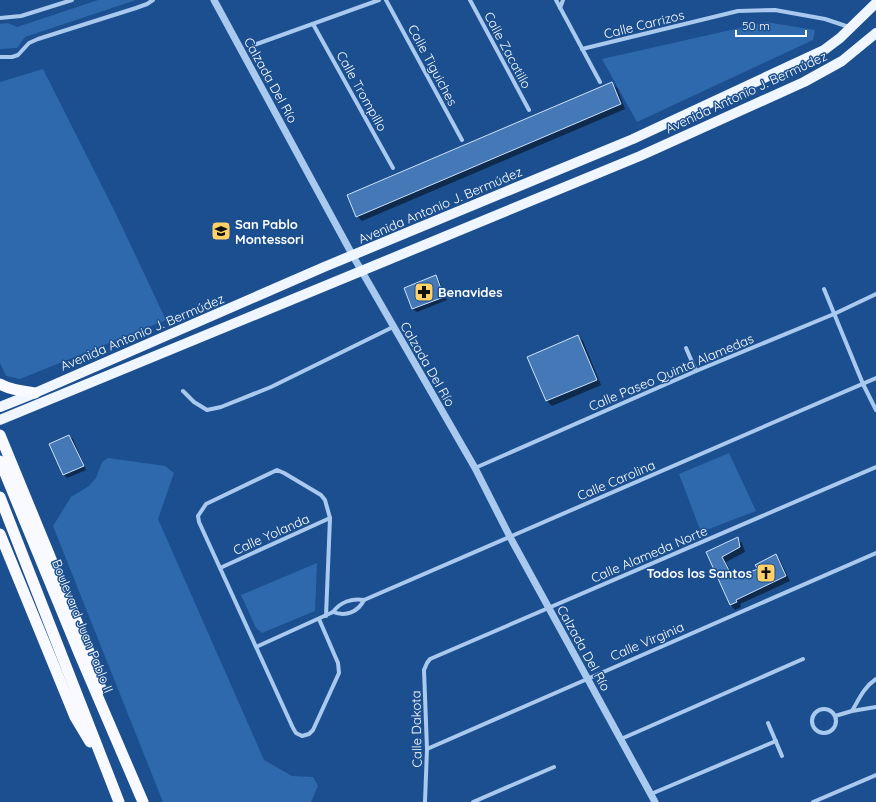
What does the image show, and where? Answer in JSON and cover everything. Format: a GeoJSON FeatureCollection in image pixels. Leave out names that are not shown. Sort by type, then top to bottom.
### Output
{"type":"FeatureCollection","features":[{"type":"Feature","properties":{"kind":"highway"},"geometry":{"type":"LineString","coordinates":[[0,384],[17,391],[35,393]]}},
{"type":"Feature","properties":{"kind":"highway"},"geometry":{"type":"LineString","coordinates":[[0,435],[3,457],[88,649],[119,749]]}},
{"type":"Feature","properties":{"kind":"highway","name":"Boulevard Juan Pablo II"},"geometry":{"type":"LineString","coordinates":[[3,457],[79,653],[143,802]]}},
{"type":"Feature","properties":{"kind":"highway"},"geometry":{"type":"LineString","coordinates":[[0,497],[119,802]]}},
{"type":"Feature","properties":{"kind":"highway"},"geometry":{"type":"LineString","coordinates":[[0,534],[75,717],[106,769]]}},
{"type":"Feature","properties":{"kind":"main road"},"geometry":{"type":"LineString","coordinates":[[866,14],[867,0]]}},
{"type":"Feature","properties":{"kind":"main road","name":"Avenida Antonio J. Bermúdez"},"geometry":{"type":"LineString","coordinates":[[0,407],[353,256],[633,139],[824,50],[851,28],[876,3]]}},
{"type":"Feature","properties":{"kind":"main road","name":"Avenida Antonio J. Bermúdez"},"geometry":{"type":"LineString","coordinates":[[0,420],[640,156],[797,85],[842,61],[876,32]]}},
{"type":"Feature","properties":{"kind":"street"},"geometry":{"type":"LineString","coordinates":[[0,18],[21,16],[72,0]]}},
{"type":"Feature","properties":{"kind":"street"},"geometry":{"type":"LineString","coordinates":[[0,57],[12,57],[18,55],[29,43],[38,38],[136,8],[153,0]]}},
{"type":"Feature","properties":{"kind":"street","name":"Calzada Del Río"},"geometry":{"type":"LineString","coordinates":[[214,0],[353,256],[475,468],[510,537],[655,802]]}},
{"type":"Feature","properties":{"kind":"street"},"geometry":{"type":"LineString","coordinates":[[254,46],[379,0]]}},
{"type":"Feature","properties":{"kind":"street","name":"Calle Tiguiches"},"geometry":{"type":"LineString","coordinates":[[386,0],[462,140]]}},
{"type":"Feature","properties":{"kind":"street","name":"Calle Zacatillo"},"geometry":{"type":"LineString","coordinates":[[470,0],[529,110]]}},
{"type":"Feature","properties":{"kind":"street"},"geometry":{"type":"LineString","coordinates":[[556,0],[600,82]]}},
{"type":"Feature","properties":{"kind":"street"},"geometry":{"type":"LineString","coordinates":[[560,8],[563,0]]}},
{"type":"Feature","properties":{"kind":"street","name":"Calle Carrizos"},"geometry":{"type":"LineString","coordinates":[[582,49],[738,11],[775,10],[825,19],[851,28]]}},
{"type":"Feature","properties":{"kind":"street","name":"Calle Trompillo"},"geometry":{"type":"LineString","coordinates":[[313,24],[393,168]]}},
{"type":"Feature","properties":{"kind":"street"},"geometry":{"type":"LineString","coordinates":[[824,289],[863,384],[876,410]]}},
{"type":"Feature","properties":{"kind":"street","name":"Calle Paseo Quinta Alamedas"},"geometry":{"type":"LineString","coordinates":[[475,468],[696,371],[834,314],[876,294]]}},
{"type":"Feature","properties":{"kind":"street"},"geometry":{"type":"LineString","coordinates":[[183,391],[194,402],[206,410],[221,407],[270,387],[393,326]]}},
{"type":"Feature","properties":{"kind":"street"},"geometry":{"type":"LineString","coordinates":[[686,348],[696,371]]}},
{"type":"Feature","properties":{"kind":"street","name":"Calle Carolina"},"geometry":{"type":"LineString","coordinates":[[333,612],[341,614],[349,613],[358,608],[364,600],[876,378]]}},
{"type":"Feature","properties":{"kind":"street","name":"Calle Alameda Norte"},"geometry":{"type":"LineString","coordinates":[[430,659],[876,466]]}},
{"type":"Feature","properties":{"kind":"street"},"geometry":{"type":"LineString","coordinates":[[319,619],[338,662],[339,673],[313,730],[309,734],[302,736],[294,730],[199,522],[198,516],[206,504],[274,471],[279,470],[321,495],[325,500],[330,518],[326,616]]}},
{"type":"Feature","properties":{"kind":"street","name":"Calle Yolanda"},"geometry":{"type":"LineString","coordinates":[[220,568],[330,518]]}},
{"type":"Feature","properties":{"kind":"street","name":"Calle Virginia"},"geometry":{"type":"LineString","coordinates":[[427,749],[876,553]]}},
{"type":"Feature","properties":{"kind":"street","name":"Calle Carolina"},"geometry":{"type":"LineString","coordinates":[[256,648],[326,616],[347,601],[356,599],[364,600]]}},
{"type":"Feature","properties":{"kind":"street","name":"Calle Dakota"},"geometry":{"type":"LineString","coordinates":[[425,802],[427,749],[424,670],[426,663],[430,659]]}},
{"type":"Feature","properties":{"kind":"street"},"geometry":{"type":"LineString","coordinates":[[620,740],[803,659]]}},
{"type":"Feature","properties":{"kind":"street"},"geometry":{"type":"LineString","coordinates":[[852,711],[864,690],[876,679]]}},
{"type":"Feature","properties":{"kind":"street"},"geometry":{"type":"LineString","coordinates":[[835,716],[852,711],[876,707]]}},
{"type":"Feature","properties":{"kind":"street"},"geometry":{"type":"LineString","coordinates":[[822,709],[828,710],[835,716],[836,725],[834,729],[827,733],[818,732],[813,725],[812,720],[817,711],[822,709]]}},
{"type":"Feature","properties":{"kind":"street"},"geometry":{"type":"LineString","coordinates":[[768,723],[782,756]]}},
{"type":"Feature","properties":{"kind":"street"},"geometry":{"type":"LineString","coordinates":[[651,794],[776,741]]}},
{"type":"Feature","properties":{"kind":"street"},"geometry":{"type":"LineString","coordinates":[[473,802],[554,767]]}},
{"type":"Feature","properties":{"kind":"street"},"geometry":{"type":"LineString","coordinates":[[813,802],[876,775]]}},
{"type":"Feature","properties":{"kind":"shaded area"},"geometry":{"type":"Polygon","coordinates":[[[98,0],[136,0],[25,37],[17,48],[0,49],[0,24],[8,23],[17,27],[98,0]]]}},
{"type":"Feature","properties":{"kind":"shaded area"},"geometry":{"type":"Polygon","coordinates":[[[766,22],[815,30],[813,40],[637,122],[602,59],[766,22]]]}},
{"type":"Feature","properties":{"kind":"shaded area"},"geometry":{"type":"Polygon","coordinates":[[[43,69],[116,214],[166,320],[20,379],[6,376],[0,363],[0,82],[43,69]]]}},
{"type":"Feature","properties":{"kind":"shaded area"},"geometry":{"type":"Polygon","coordinates":[[[729,453],[756,511],[701,532],[679,474],[729,453]]]}},
{"type":"Feature","properties":{"kind":"shaded area"},"geometry":{"type":"Polygon","coordinates":[[[108,458],[165,466],[174,473],[158,519],[264,760],[292,776],[313,777],[318,786],[311,802],[163,802],[53,526],[71,497],[89,486],[96,478],[102,462],[108,458]]]}},
{"type":"Feature","properties":{"kind":"shaded area"},"geometry":{"type":"Polygon","coordinates":[[[317,563],[315,611],[262,633],[256,628],[241,595],[317,563]]]}},
{"type":"Feature","properties":{"kind":"building"},"geometry":{"type":"Polygon","coordinates":[[[612,82],[621,104],[356,217],[347,195],[612,82]]]}},
{"type":"Feature","properties":{"kind":"building","name":"Benavides"},"geometry":{"type":"Polygon","coordinates":[[[436,275],[444,297],[412,309],[404,288],[436,275]]]}},
{"type":"Feature","properties":{"kind":"building"},"geometry":{"type":"Polygon","coordinates":[[[578,335],[597,380],[546,401],[527,357],[578,335]]]}},
{"type":"Feature","properties":{"kind":"building"},"geometry":{"type":"Polygon","coordinates":[[[69,435],[84,466],[63,475],[49,444],[69,435]]]}},
{"type":"Feature","properties":{"kind":"building","name":"Todos los Santos"},"geometry":{"type":"Polygon","coordinates":[[[738,537],[740,547],[722,557],[733,578],[758,569],[755,565],[776,554],[786,576],[736,600],[737,602],[730,605],[706,552],[738,537]]]}},
{"type":"Feature","properties":{"kind":"place","name":"San Pablo Montessori"},"geometry":{"type":"Point","coordinates":[221,231]}},
{"type":"Feature","properties":{"kind":"place","name":"Benavides"},"geometry":{"type":"Point","coordinates":[424,292]}},
{"type":"Feature","properties":{"kind":"place","name":"Todos los Santos"},"geometry":{"type":"Point","coordinates":[766,573]}}]}
